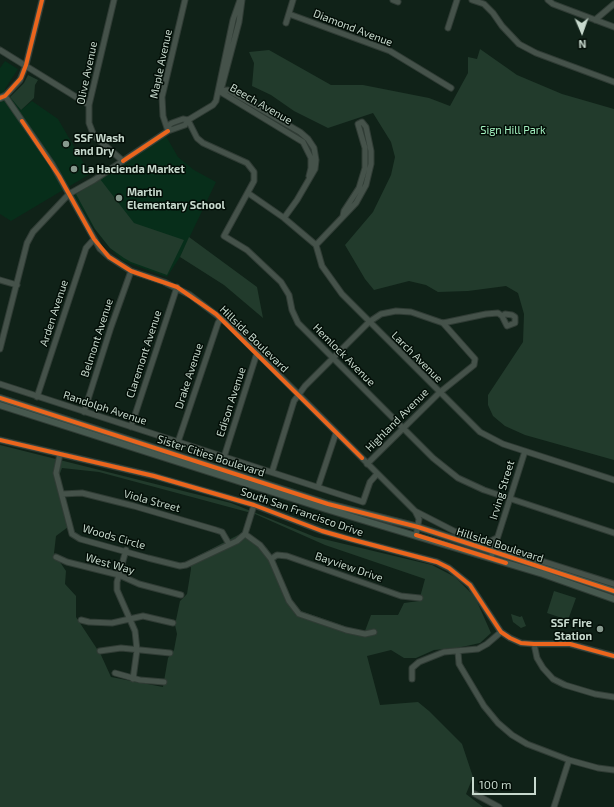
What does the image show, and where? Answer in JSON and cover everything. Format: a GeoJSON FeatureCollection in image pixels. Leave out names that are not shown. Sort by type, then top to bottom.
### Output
{"type":"FeatureCollection","features":[{"type":"Feature","properties":{"kind":"main road","name":"Sister Cities Boulevard"},"geometry":{"type":"LineString","coordinates":[[0,398],[328,504],[418,528]]}},
{"type":"Feature","properties":{"kind":"main road","name":"Sister Cities Boulevard"},"geometry":{"type":"LineString","coordinates":[[0,405],[326,509],[416,535]]}},
{"type":"Feature","properties":{"kind":"main road","name":"Hillside Boulevard"},"geometry":{"type":"LineString","coordinates":[[418,528],[614,591]]}},
{"type":"Feature","properties":{"kind":"main road","name":"Hillside Boulevard"},"geometry":{"type":"LineString","coordinates":[[416,535],[614,599]]}},
{"type":"Feature","properties":{"kind":"street"},"geometry":{"type":"LineString","coordinates":[[2,97],[20,80],[26,66],[42,0]]}},
{"type":"Feature","properties":{"kind":"street","name":"Olive Avenue"},"geometry":{"type":"LineString","coordinates":[[114,0],[89,105],[89,123],[94,136],[123,161]]}},
{"type":"Feature","properties":{"kind":"street","name":"Maple Avenue"},"geometry":{"type":"LineString","coordinates":[[168,131],[163,116],[162,97],[185,0]]}},
{"type":"Feature","properties":{"kind":"street"},"geometry":{"type":"LineString","coordinates":[[0,349],[27,243],[33,232],[69,194],[94,180],[168,131],[185,125],[188,120],[213,105],[222,86],[238,22],[241,0]]}},
{"type":"Feature","properties":{"kind":"street"},"geometry":{"type":"LineString","coordinates":[[286,23],[293,0]]}},
{"type":"Feature","properties":{"kind":"street"},"geometry":{"type":"LineString","coordinates":[[448,28],[457,0]]}},
{"type":"Feature","properties":{"kind":"street"},"geometry":{"type":"LineString","coordinates":[[472,0],[484,4],[494,13],[502,26],[519,44],[536,54],[614,82]]}},
{"type":"Feature","properties":{"kind":"street"},"geometry":{"type":"LineString","coordinates":[[548,0],[553,4],[614,27]]}},
{"type":"Feature","properties":{"kind":"street"},"geometry":{"type":"LineString","coordinates":[[595,20],[614,4]]}},
{"type":"Feature","properties":{"kind":"street","name":"Diamond Avenue"},"geometry":{"type":"LineString","coordinates":[[289,14],[390,51],[451,88]]}},
{"type":"Feature","properties":{"kind":"street"},"geometry":{"type":"LineString","coordinates":[[0,50],[89,105]]}},
{"type":"Feature","properties":{"kind":"street","name":"Beech Avenue"},"geometry":{"type":"LineString","coordinates":[[219,91],[228,90],[300,132],[308,139],[314,148],[316,160],[315,168],[297,200],[284,218]]}},
{"type":"Feature","properties":{"kind":"street","name":"Hillside Boulevard"},"geometry":{"type":"LineString","coordinates":[[2,97],[52,164],[94,239],[109,257],[131,271],[177,288],[203,304],[221,318],[415,511],[454,531],[481,542],[489,542],[497,538],[498,545],[504,549],[614,584]]}},
{"type":"Feature","properties":{"kind":"street","name":"Hemlock Avenue"},"geometry":{"type":"LineString","coordinates":[[188,120],[197,138],[203,143],[247,163],[254,172],[254,181],[224,236],[247,250],[281,282],[289,295],[292,310],[298,323],[433,458],[458,478],[484,490],[614,533]]}},
{"type":"Feature","properties":{"kind":"street"},"geometry":{"type":"LineString","coordinates":[[248,192],[284,218],[316,245],[343,216],[347,214],[356,203],[366,185],[371,164],[368,148]]}},
{"type":"Feature","properties":{"kind":"street","name":"Arden Avenue"},"geometry":{"type":"LineString","coordinates":[[37,397],[86,248],[94,239]]}},
{"type":"Feature","properties":{"kind":"street","name":"Larch Avenue"},"geometry":{"type":"LineString","coordinates":[[316,245],[322,266],[342,294],[439,393],[480,432],[503,444],[614,480]]}},
{"type":"Feature","properties":{"kind":"street","name":"Belmont Avenue"},"geometry":{"type":"LineString","coordinates":[[84,412],[110,327],[131,271]]}},
{"type":"Feature","properties":{"kind":"street"},"geometry":{"type":"LineString","coordinates":[[0,280],[17,285]]}},
{"type":"Feature","properties":{"kind":"street","name":"Claremont Avenue"},"geometry":{"type":"LineString","coordinates":[[131,427],[177,288]]}},
{"type":"Feature","properties":{"kind":"street"},"geometry":{"type":"LineString","coordinates":[[272,472],[292,406],[298,394],[369,322],[381,314],[396,311],[411,312],[443,323],[486,314],[498,313],[502,316]]}},
{"type":"Feature","properties":{"kind":"street","name":"Drake Avenue"},"geometry":{"type":"LineString","coordinates":[[178,442],[221,318]]}},
{"type":"Feature","properties":{"kind":"street","name":"Highland Avenue"},"geometry":{"type":"LineString","coordinates":[[367,464],[439,393],[474,365],[475,359],[443,323]]}},
{"type":"Feature","properties":{"kind":"street","name":"Edison Avenue"},"geometry":{"type":"LineString","coordinates":[[224,457],[257,353]]}},
{"type":"Feature","properties":{"kind":"street","name":"Randolph Avenue"},"geometry":{"type":"LineString","coordinates":[[0,384],[363,502],[370,482],[377,474]]}},
{"type":"Feature","properties":{"kind":"street"},"geometry":{"type":"LineString","coordinates":[[318,487],[336,433]]}},
{"type":"Feature","properties":{"kind":"street","name":"South San Francisco Drive"},"geometry":{"type":"LineString","coordinates":[[0,440],[148,474],[254,505],[322,531],[437,562],[449,568],[470,585],[501,632],[521,643],[570,644],[614,656]]}},
{"type":"Feature","properties":{"kind":"street","name":"Irving Street"},"geometry":{"type":"LineString","coordinates":[[491,558],[525,451]]}},
{"type":"Feature","properties":{"kind":"street","name":"Woods Circle"},"geometry":{"type":"LineString","coordinates":[[60,454],[56,473],[69,529],[75,537],[180,566],[186,565],[229,544]]}},
{"type":"Feature","properties":{"kind":"street","name":"Viola Street"},"geometry":{"type":"LineString","coordinates":[[62,494],[82,493],[134,506],[216,530],[222,532],[229,544]]}},
{"type":"Feature","properties":{"kind":"street"},"geometry":{"type":"LineString","coordinates":[[229,544],[241,538],[244,534],[254,505]]}},
{"type":"Feature","properties":{"kind":"street"},"geometry":{"type":"LineString","coordinates":[[415,511],[419,519],[416,535]]}},
{"type":"Feature","properties":{"kind":"street"},"geometry":{"type":"LineString","coordinates":[[244,534],[260,545],[272,559],[289,601],[299,614],[346,630],[365,634],[374,632]]}},
{"type":"Feature","properties":{"kind":"street"},"geometry":{"type":"LineString","coordinates":[[126,550],[119,575],[117,590],[135,631],[137,650],[133,679]]}},
{"type":"Feature","properties":{"kind":"street","name":"Bayview Drive"},"geometry":{"type":"LineString","coordinates":[[272,559],[277,555],[287,556],[382,590],[409,598],[420,598]]}},
{"type":"Feature","properties":{"kind":"street","name":"West Way"},"geometry":{"type":"LineString","coordinates":[[56,558],[119,575],[139,584],[181,595]]}},
{"type":"Feature","properties":{"kind":"street"},"geometry":{"type":"LineString","coordinates":[[81,620],[89,622],[112,623],[142,616],[173,623]]}},
{"type":"Feature","properties":{"kind":"street"},"geometry":{"type":"LineString","coordinates":[[412,679],[412,668],[419,662],[444,652],[458,652],[478,649],[487,644],[501,632]]}},
{"type":"Feature","properties":{"kind":"street"},"geometry":{"type":"LineString","coordinates":[[534,644],[540,663],[553,679],[565,685],[596,694],[614,697]]}},
{"type":"Feature","properties":{"kind":"street"},"geometry":{"type":"LineString","coordinates":[[100,651],[121,648],[170,653]]}},
{"type":"Feature","properties":{"kind":"street"},"geometry":{"type":"LineString","coordinates":[[458,652],[458,659],[461,666],[484,706],[498,723],[527,744],[569,760],[598,768],[614,770]]}},
{"type":"Feature","properties":{"kind":"street"},"geometry":{"type":"LineString","coordinates":[[116,673],[133,679],[164,682]]}},
{"type":"Feature","properties":{"kind":"street"},"geometry":{"type":"LineString","coordinates":[[554,807],[569,760]]}},
{"type":"Feature","properties":{"kind":"street"},"geometry":{"type":"LineString","coordinates":[[475,794],[499,807]]}},
{"type":"Feature","properties":{"kind":"shaded area"},"geometry":{"type":"Polygon","coordinates":[[[5,61],[18,69],[5,89],[21,110],[32,101],[58,119],[90,174],[11,221],[0,214],[0,68],[5,61]]]}},
{"type":"Feature","properties":{"kind":"shaded area"},"geometry":{"type":"Polygon","coordinates":[[[166,136],[178,157],[194,170],[216,182],[180,257],[167,277],[123,261],[108,246],[93,227],[74,195],[166,136]]]}},
{"type":"Feature","properties":{"kind":"green space","name":"Sign Hill Park"},"geometry":{"type":"Polygon","coordinates":[[[480,49],[517,75],[562,94],[614,109],[614,460],[525,435],[505,426],[493,416],[488,405],[488,395],[523,342],[524,314],[518,293],[506,286],[468,291],[438,292],[426,285],[409,281],[374,290],[365,279],[345,245],[373,212],[391,175],[395,157],[391,142],[373,113],[328,128],[294,111],[271,95],[252,86],[254,63],[249,52],[269,50],[331,85],[363,85],[429,98],[450,106],[468,73],[468,57],[477,59],[480,49]]]}},
{"type":"Feature","properties":{"kind":"green space"},"geometry":{"type":"Polygon","coordinates":[[[28,75],[38,80],[35,85],[34,98],[21,110],[10,97],[24,83],[28,75]]]}},
{"type":"Feature","properties":{"kind":"green space"},"geometry":{"type":"Polygon","coordinates":[[[100,179],[134,223],[184,240],[167,275],[124,258],[110,248],[95,229],[76,194],[100,179]]]}},
{"type":"Feature","properties":{"kind":"green space"},"geometry":{"type":"Polygon","coordinates":[[[189,237],[257,287],[263,318],[224,285],[180,257],[189,237]]]}},
{"type":"Feature","properties":{"kind":"green space"},"geometry":{"type":"Polygon","coordinates":[[[0,445],[231,503],[315,537],[432,565],[455,577],[475,597],[491,633],[480,643],[457,648],[434,650],[416,658],[404,658],[391,650],[367,656],[380,705],[418,702],[462,744],[473,777],[466,794],[483,807],[0,807],[0,445]],[[62,468],[59,476],[72,524],[56,536],[54,553],[66,571],[65,584],[76,596],[76,617],[101,655],[111,677],[163,687],[168,658],[174,650],[177,634],[175,625],[180,601],[187,594],[191,569],[190,560],[240,534],[250,536],[267,548],[294,604],[301,611],[353,629],[365,631],[371,615],[398,615],[404,603],[419,601],[425,579],[325,545],[255,514],[99,472],[62,468]]]}},
{"type":"Feature","properties":{"kind":"green space"},"geometry":{"type":"Polygon","coordinates":[[[554,591],[576,598],[568,620],[547,613],[554,591]]]}},
{"type":"Feature","properties":{"kind":"green space"},"geometry":{"type":"Polygon","coordinates":[[[511,614],[520,617],[522,616],[526,626],[521,628],[513,622],[511,614]]]}},
{"type":"Feature","properties":{"kind":"cycle path"},"geometry":{"type":"LineString","coordinates":[[0,98],[5,96],[21,78],[26,65],[42,0]]}},
{"type":"Feature","properties":{"kind":"cycle path"},"geometry":{"type":"LineString","coordinates":[[22,121],[59,176],[94,239],[109,257],[131,271],[177,287],[216,314],[362,458]]}},
{"type":"Feature","properties":{"kind":"cycle path"},"geometry":{"type":"LineString","coordinates":[[123,161],[168,131]]}},
{"type":"Feature","properties":{"kind":"cycle path"},"geometry":{"type":"LineString","coordinates":[[0,398],[328,504],[418,527],[614,591]]}},
{"type":"Feature","properties":{"kind":"cycle path"},"geometry":{"type":"LineString","coordinates":[[0,440],[154,476],[254,505],[322,531],[437,562],[449,568],[470,585],[501,632],[510,638],[521,643],[570,644],[614,656]]}},
{"type":"Feature","properties":{"kind":"cycle path"},"geometry":{"type":"LineString","coordinates":[[416,535],[506,563]]}},
{"type":"Feature","properties":{"kind":"place","name":"SSF Wash and Dry"},"geometry":{"type":"Point","coordinates":[66,144]}},
{"type":"Feature","properties":{"kind":"place","name":"La Hacienda Market"},"geometry":{"type":"Point","coordinates":[74,169]}},
{"type":"Feature","properties":{"kind":"place","name":"Martin Elementary School"},"geometry":{"type":"Point","coordinates":[119,198]}},
{"type":"Feature","properties":{"kind":"place","name":"SSF Fire Station"},"geometry":{"type":"Point","coordinates":[600,629]}}]}
